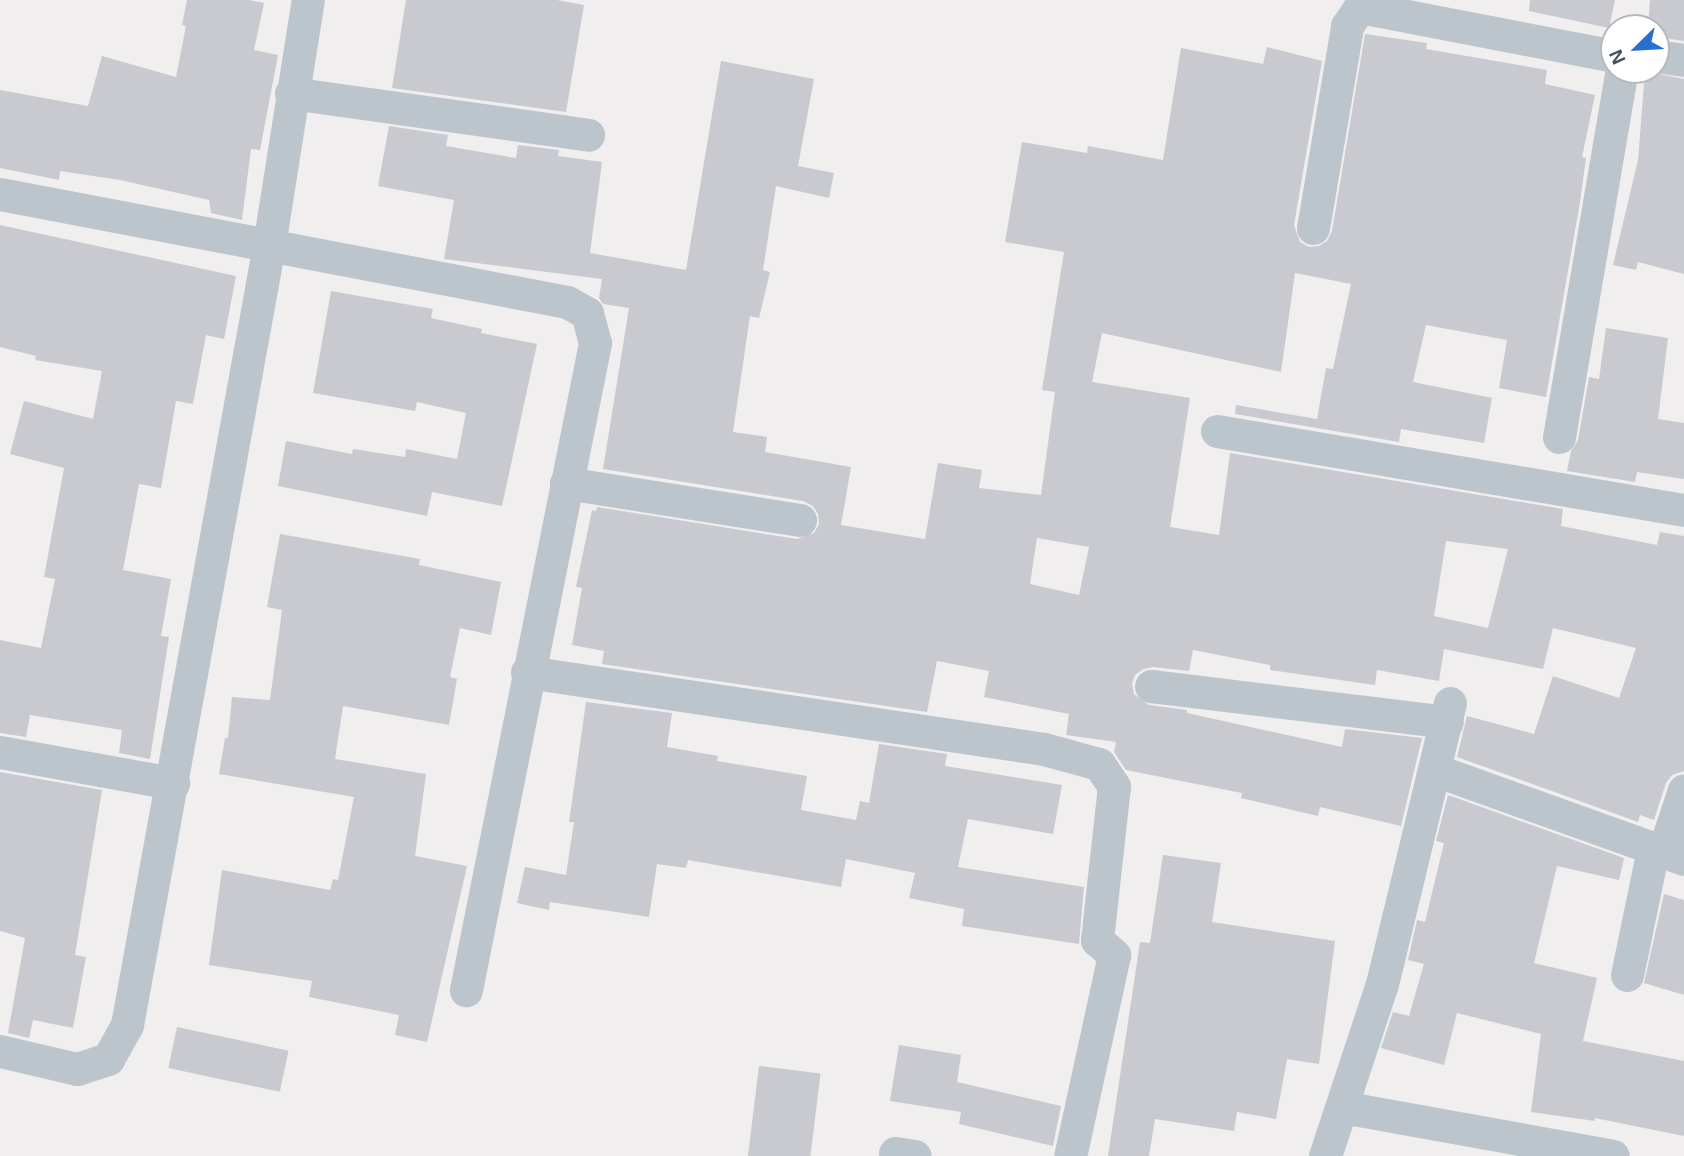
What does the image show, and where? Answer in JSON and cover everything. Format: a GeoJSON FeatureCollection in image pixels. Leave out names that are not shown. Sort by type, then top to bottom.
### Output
{"type":"FeatureCollection","features":[{"type":"Feature","properties":{"kind":"street"},"geometry":{"type":"LineString","coordinates":[[0,1051],[77,1069],[108,1059],[127,1025],[269,245],[291,93],[308,0]]}},
{"type":"Feature","properties":{"kind":"street"},"geometry":{"type":"LineString","coordinates":[[1314,228],[1347,26],[1360,7],[1600,53]]}},
{"type":"Feature","properties":{"kind":"street"},"geometry":{"type":"LineString","coordinates":[[1559,437],[1620,84]]}},
{"type":"Feature","properties":{"kind":"street"},"geometry":{"type":"LineString","coordinates":[[291,93],[588,135]]}},
{"type":"Feature","properties":{"kind":"street"},"geometry":{"type":"LineString","coordinates":[[0,194],[567,302],[587,313],[595,343],[527,672],[466,990]]}},
{"type":"Feature","properties":{"kind":"street"},"geometry":{"type":"LineString","coordinates":[[1217,431],[1684,510]]}},
{"type":"Feature","properties":{"kind":"street"},"geometry":{"type":"LineString","coordinates":[[566,483],[800,520]]}},
{"type":"Feature","properties":{"kind":"street"},"geometry":{"type":"LineString","coordinates":[[527,672],[1044,749],[1099,764],[1114,786],[1097,940],[1114,955],[1070,1156]]}},
{"type":"Feature","properties":{"kind":"street"},"geometry":{"type":"LineString","coordinates":[[1151,686],[1449,712],[1382,984],[1325,1156]]}},
{"type":"Feature","properties":{"kind":"street"},"geometry":{"type":"LineString","coordinates":[[0,752],[173,783]]}},
{"type":"Feature","properties":{"kind":"street"},"geometry":{"type":"LineString","coordinates":[[1435,770],[1667,854]]}},
{"type":"Feature","properties":{"kind":"street"},"geometry":{"type":"LineString","coordinates":[[1627,975],[1667,854],[1684,790]]}},
{"type":"Feature","properties":{"kind":"street"},"geometry":{"type":"LineString","coordinates":[[1342,1107],[1613,1156]]}},
{"type":"Feature","properties":{"kind":"building"},"geometry":{"type":"Polygon","coordinates":[[[187,0],[249,0],[264,3],[254,50],[278,55],[260,150],[251,149],[242,220],[211,213],[209,200],[120,180],[60,171],[59,180],[0,168],[0,90],[88,106],[102,56],[176,77],[186,26],[182,25],[187,0]]]}},
{"type":"Feature","properties":{"kind":"building"},"geometry":{"type":"Polygon","coordinates":[[[406,0],[557,0],[584,5],[566,112],[392,88],[406,0]]]}},
{"type":"Feature","properties":{"kind":"building"},"geometry":{"type":"Polygon","coordinates":[[[1530,0],[1615,0],[1612,14],[1600,14],[1600,26],[1529,11],[1530,0]]]}},
{"type":"Feature","properties":{"kind":"building"},"geometry":{"type":"Polygon","coordinates":[[[1650,0],[1684,0],[1684,41],[1670,39],[1670,14],[1649,14],[1650,0]]]}},
{"type":"Feature","properties":{"kind":"building"},"geometry":{"type":"Polygon","coordinates":[[[1365,34],[1427,43],[1426,49],[1547,70],[1545,84],[1595,95],[1582,157],[1586,158],[1580,202],[1546,397],[1499,388],[1507,340],[1426,325],[1413,382],[1492,398],[1484,443],[1401,429],[1399,442],[1235,414],[1236,405],[1317,419],[1326,368],[1333,369],[1351,284],[1295,273],[1281,372],[1102,333],[1092,382],[1190,398],[1170,527],[1219,535],[1230,453],[1563,509],[1561,526],[1657,545],[1660,532],[1684,536],[1684,771],[1672,775],[1666,783],[1654,820],[1640,815],[1638,822],[1457,757],[1467,716],[1534,734],[1553,676],[1619,698],[1636,648],[1553,628],[1543,669],[1444,649],[1439,681],[1377,670],[1375,685],[1270,670],[1270,665],[1193,650],[1189,671],[1153,667],[1143,669],[1135,675],[1132,684],[1134,694],[1149,705],[1187,710],[1187,713],[1342,747],[1345,729],[1422,738],[1401,826],[1320,807],[1318,816],[1241,798],[1242,793],[1126,770],[1114,752],[1116,742],[1066,735],[1069,714],[984,697],[989,671],[937,661],[927,712],[602,664],[604,651],[572,645],[582,588],[576,587],[592,510],[596,511],[597,507],[797,539],[814,533],[819,524],[818,514],[813,506],[803,501],[603,469],[629,308],[603,304],[599,298],[602,279],[444,259],[454,200],[378,186],[389,126],[448,135],[446,146],[516,158],[518,145],[559,150],[558,156],[602,162],[590,253],[686,270],[721,61],[814,79],[798,166],[834,173],[829,198],[776,186],[763,270],[770,272],[759,318],[750,316],[733,432],[767,437],[765,452],[851,467],[841,525],[925,539],[938,463],[982,470],[979,488],[1041,495],[1055,392],[1042,390],[1064,252],[1005,242],[1022,142],[1087,153],[1088,146],[1163,160],[1181,48],[1263,64],[1267,47],[1322,61],[1294,225],[1300,242],[1309,247],[1319,246],[1327,241],[1332,231],[1365,34]],[[1037,538],[1030,584],[1079,595],[1089,547],[1037,538]],[[1446,541],[1434,616],[1488,628],[1508,549],[1446,541]]]}},
{"type":"Feature","properties":{"kind":"building"},"geometry":{"type":"Polygon","coordinates":[[[1670,76],[1684,79],[1684,274],[1638,262],[1636,270],[1613,265],[1638,160],[1644,84],[1670,84],[1670,76]]]}},
{"type":"Feature","properties":{"kind":"building"},"geometry":{"type":"Polygon","coordinates":[[[0,225],[236,276],[224,339],[206,335],[193,404],[176,401],[161,488],[139,484],[123,570],[171,579],[161,636],[169,637],[150,759],[119,753],[122,730],[30,715],[26,737],[0,733],[0,640],[41,648],[55,579],[44,577],[64,468],[10,454],[24,401],[93,419],[102,371],[35,360],[36,356],[0,347],[0,225]]]}},
{"type":"Feature","properties":{"kind":"building"},"geometry":{"type":"Polygon","coordinates":[[[331,291],[433,309],[431,318],[482,329],[481,333],[537,344],[502,506],[432,492],[427,516],[278,486],[286,441],[352,454],[353,449],[405,457],[406,449],[457,459],[466,413],[417,402],[415,411],[313,393],[331,291]]]}},
{"type":"Feature","properties":{"kind":"building"},"geometry":{"type":"Polygon","coordinates":[[[1606,328],[1668,338],[1658,419],[1684,423],[1684,479],[1637,472],[1635,482],[1567,471],[1571,451],[1578,440],[1589,377],[1599,379],[1606,328]]]}},
{"type":"Feature","properties":{"kind":"building"},"geometry":{"type":"Polygon","coordinates":[[[280,534],[420,559],[419,565],[501,582],[491,635],[460,628],[450,677],[457,679],[449,725],[343,706],[335,759],[426,774],[415,856],[467,866],[427,1042],[395,1035],[399,1015],[309,997],[312,981],[209,965],[222,870],[330,890],[333,879],[338,880],[354,797],[219,774],[225,738],[228,738],[232,697],[270,700],[282,610],[267,607],[280,534]]]}},
{"type":"Feature","properties":{"kind":"building"},"geometry":{"type":"Polygon","coordinates":[[[586,702],[672,713],[667,747],[718,756],[717,761],[807,776],[801,810],[856,820],[860,801],[869,803],[879,744],[947,754],[945,766],[1062,785],[1053,834],[968,819],[958,867],[1084,887],[1079,944],[962,926],[964,909],[909,898],[915,873],[846,859],[841,887],[688,860],[686,868],[657,864],[649,917],[550,902],[549,910],[517,903],[525,867],[566,875],[574,822],[569,822],[586,702]]]}},
{"type":"Feature","properties":{"kind":"building"},"geometry":{"type":"Polygon","coordinates":[[[0,772],[102,790],[75,955],[86,957],[73,1028],[33,1020],[29,1038],[8,1033],[25,938],[0,931],[0,772]]]}},
{"type":"Feature","properties":{"kind":"building"},"geometry":{"type":"Polygon","coordinates":[[[1448,795],[1624,858],[1619,880],[1557,866],[1534,963],[1597,978],[1583,1041],[1684,1061],[1684,1136],[1595,1118],[1595,1121],[1531,1112],[1541,1034],[1457,1013],[1444,1065],[1381,1048],[1393,1012],[1409,1016],[1424,964],[1408,960],[1417,920],[1425,922],[1444,843],[1436,841],[1448,795]]]}},
{"type":"Feature","properties":{"kind":"building"},"geometry":{"type":"Polygon","coordinates":[[[1163,855],[1221,863],[1212,922],[1335,941],[1319,1064],[1287,1059],[1276,1119],[1237,1112],[1234,1131],[1155,1119],[1149,1156],[1108,1156],[1140,942],[1150,943],[1163,855]]]}},
{"type":"Feature","properties":{"kind":"building"},"geometry":{"type":"Polygon","coordinates":[[[1664,894],[1684,900],[1684,995],[1644,983],[1664,894]]]}},
{"type":"Feature","properties":{"kind":"building"},"geometry":{"type":"Polygon","coordinates":[[[177,1027],[289,1051],[280,1092],[168,1068],[177,1027]]]}},
{"type":"Feature","properties":{"kind":"building"},"geometry":{"type":"Polygon","coordinates":[[[899,1045],[961,1055],[957,1082],[1061,1106],[1053,1146],[959,1124],[961,1112],[890,1101],[899,1045]]]}},
{"type":"Feature","properties":{"kind":"building"},"geometry":{"type":"Polygon","coordinates":[[[759,1066],[821,1074],[810,1156],[748,1156],[759,1066]]]}}]}
